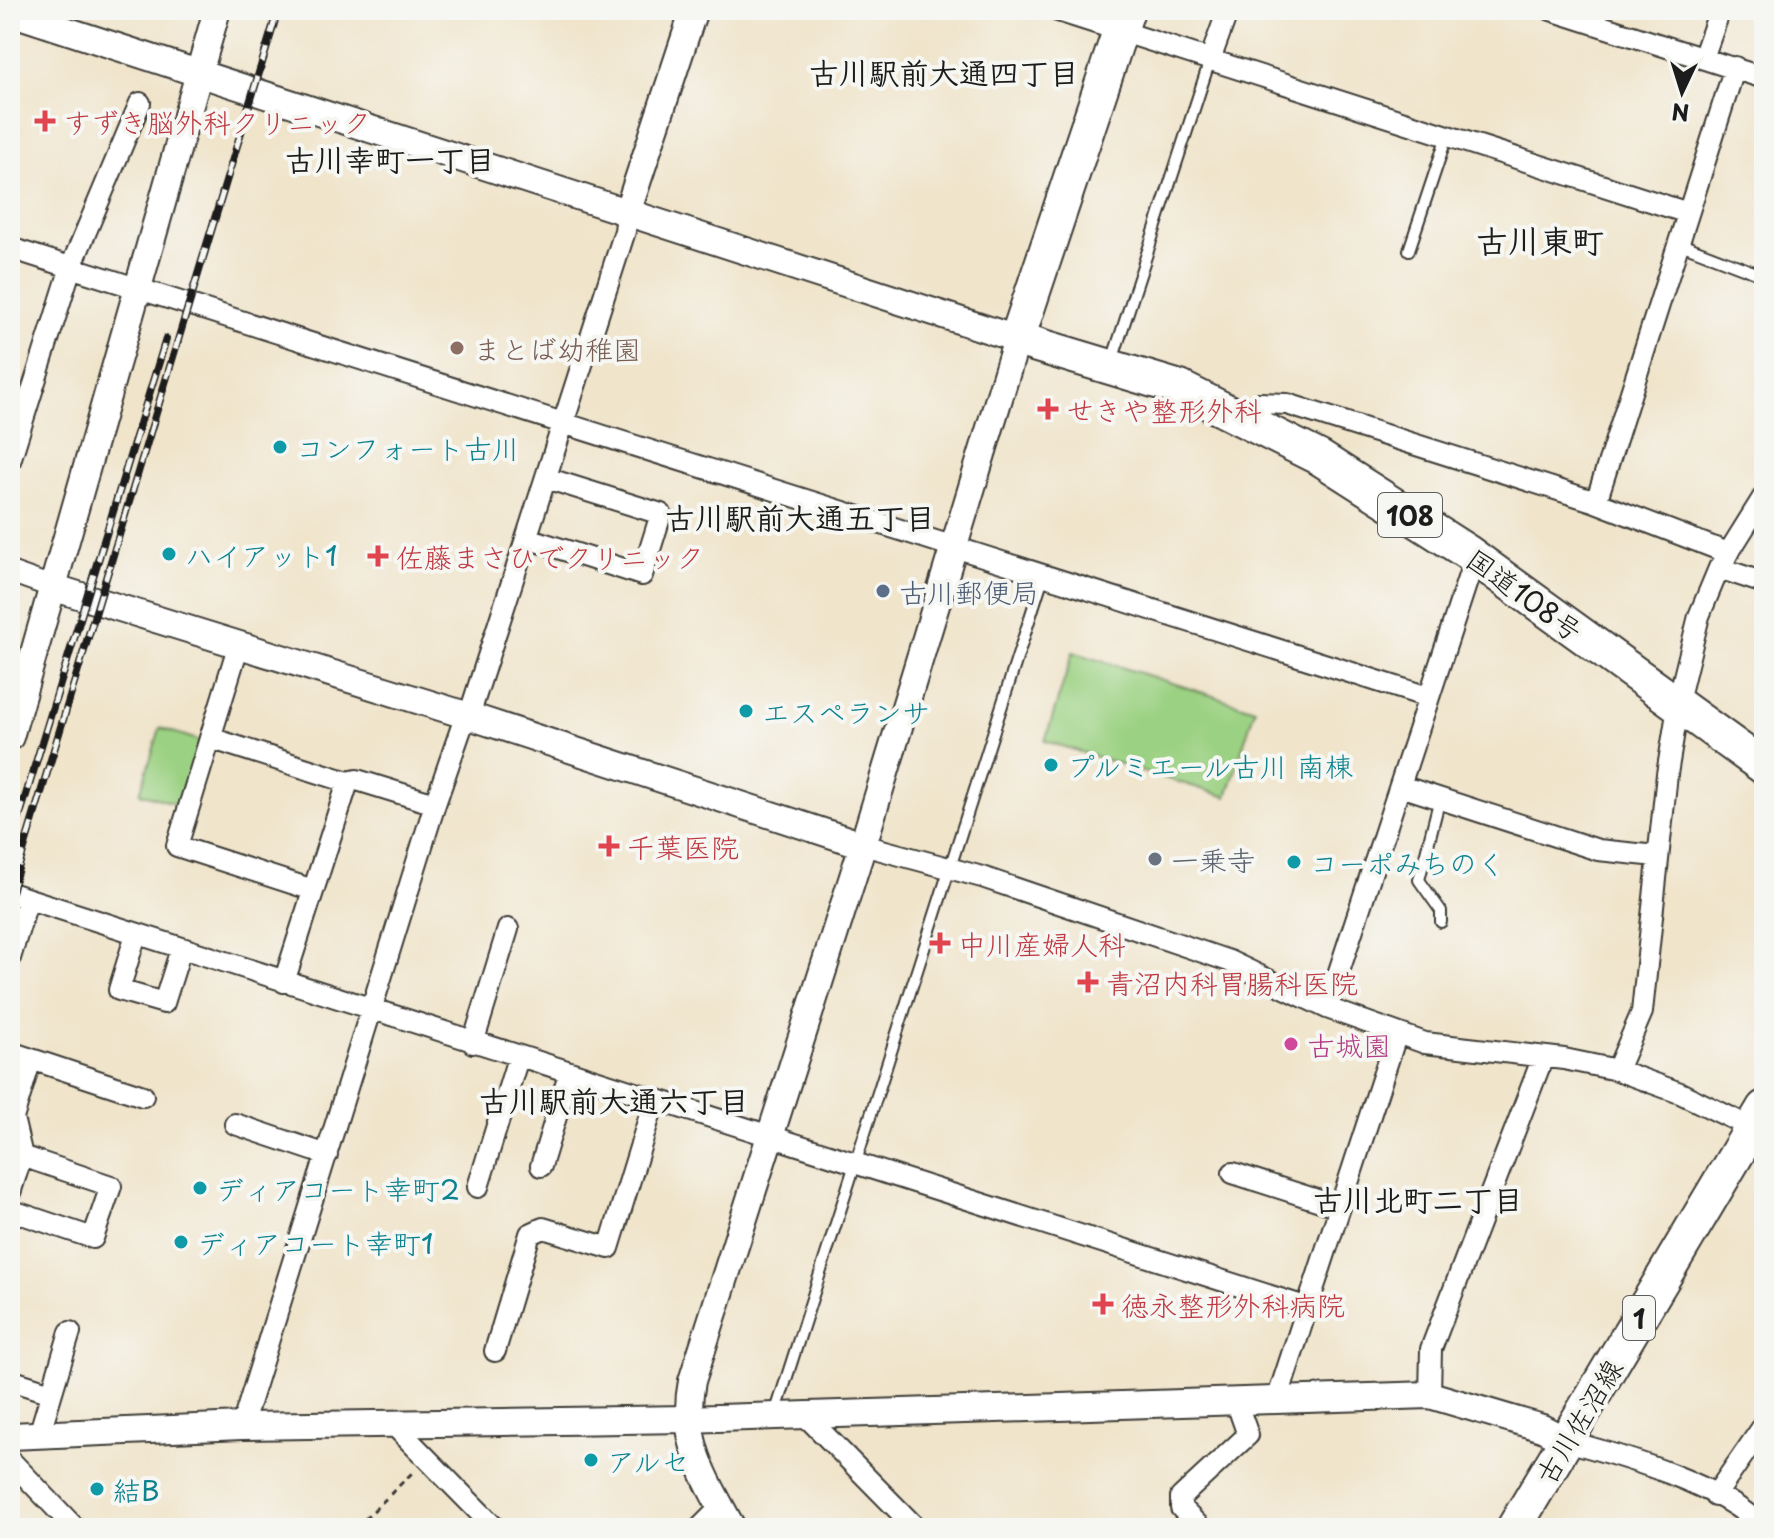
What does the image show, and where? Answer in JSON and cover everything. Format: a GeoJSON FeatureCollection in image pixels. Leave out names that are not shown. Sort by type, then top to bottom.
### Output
{"type":"FeatureCollection","features":[{"type":"Feature","properties":{"kind":"main road"},"geometry":{"type":"LineString","coordinates":[[1017,339],[1123,21]]}},
{"type":"Feature","properties":{"kind":"main road","name":"国道108号"},"geometry":{"type":"LineString","coordinates":[[1017,339],[1180,388],[1320,458],[1475,557],[1764,767]]}},
{"type":"Feature","properties":{"kind":"main road","name":"古川佐沼線"},"geometry":{"type":"LineString","coordinates":[[1514,1528],[1758,1118]]}},
{"type":"Feature","properties":{"kind":"street"},"geometry":{"type":"LineString","coordinates":[[10,737],[217,10]]}},
{"type":"Feature","properties":{"kind":"street"},"geometry":{"type":"LineString","coordinates":[[242,1426],[435,804],[462,726],[469,716],[694,10]]}},
{"type":"Feature","properties":{"kind":"street"},"geometry":{"type":"LineString","coordinates":[[1055,10],[1123,21],[1210,60],[1688,213]]}},
{"type":"Feature","properties":{"kind":"street"},"geometry":{"type":"LineString","coordinates":[[1210,60],[1228,10]]}},
{"type":"Feature","properties":{"kind":"street"},"geometry":{"type":"LineString","coordinates":[[1551,10],[1764,78]]}},
{"type":"Feature","properties":{"kind":"street"},"geometry":{"type":"LineString","coordinates":[[1703,58],[1720,10]]}},
{"type":"Feature","properties":{"kind":"street"},"geometry":{"type":"LineString","coordinates":[[10,12],[1017,339],[863,845],[767,1138],[692,1381],[686,1419],[697,1459],[726,1518],[700,1528]]}},
{"type":"Feature","properties":{"kind":"street"},"geometry":{"type":"LineString","coordinates":[[1596,502],[1735,67]]}},
{"type":"Feature","properties":{"kind":"street"},"geometry":{"type":"LineString","coordinates":[[10,461],[71,267],[140,103]]}},
{"type":"Feature","properties":{"kind":"street"},"geometry":{"type":"LineString","coordinates":[[10,248],[1428,697]]}},
{"type":"Feature","properties":{"kind":"street"},"geometry":{"type":"LineString","coordinates":[[1241,419],[1259,403],[1287,404],[1596,502],[1724,561],[1764,583]]}},
{"type":"Feature","properties":{"kind":"street"},"geometry":{"type":"LineString","coordinates":[[527,538],[642,575],[661,514],[546,478]]}},
{"type":"Feature","properties":{"kind":"street"},"geometry":{"type":"LineString","coordinates":[[1617,1070],[1642,1012],[1657,856],[1679,705],[1699,616],[1724,561],[1764,496]]}},
{"type":"Feature","properties":{"kind":"street"},"geometry":{"type":"LineString","coordinates":[[1327,1008],[1475,557]]}},
{"type":"Feature","properties":{"kind":"street"},"geometry":{"type":"LineString","coordinates":[[10,572],[238,647],[469,716],[863,845],[950,868],[1229,961],[1327,1008],[1425,1043],[1543,1057],[1617,1070],[1758,1118]]}},
{"type":"Feature","properties":{"kind":"street"},"geometry":{"type":"LineString","coordinates":[[238,647],[177,846],[313,890]]}},
{"type":"Feature","properties":{"kind":"street"},"geometry":{"type":"LineString","coordinates":[[210,738],[348,782],[357,780],[435,804]]}},
{"type":"Feature","properties":{"kind":"street"},"geometry":{"type":"LineString","coordinates":[[284,982],[348,782]]}},
{"type":"Feature","properties":{"kind":"street"},"geometry":{"type":"LineString","coordinates":[[1401,786],[1598,850],[1657,856]]}},
{"type":"Feature","properties":{"kind":"street"},"geometry":{"type":"LineString","coordinates":[[10,958],[19,896],[654,1102],[767,1138],[779,1137],[1305,1307]]}},
{"type":"Feature","properties":{"kind":"street"},"geometry":{"type":"LineString","coordinates":[[473,1043],[508,929]]}},
{"type":"Feature","properties":{"kind":"street"},"geometry":{"type":"LineString","coordinates":[[136,934],[119,990],[164,1003],[181,949]]}},
{"type":"Feature","properties":{"kind":"street"},"geometry":{"type":"LineString","coordinates":[[1277,1400],[1397,1033]]}},
{"type":"Feature","properties":{"kind":"street"},"geometry":{"type":"LineString","coordinates":[[10,1052],[143,1096]]}},
{"type":"Feature","properties":{"kind":"street"},"geometry":{"type":"LineString","coordinates":[[1430,1395],[1431,1349],[1543,1057]]}},
{"type":"Feature","properties":{"kind":"street"},"geometry":{"type":"LineString","coordinates":[[478,1187],[518,1058]]}},
{"type":"Feature","properties":{"kind":"street"},"geometry":{"type":"LineString","coordinates":[[10,1193],[22,1156],[13,1118],[31,1059]]}},
{"type":"Feature","properties":{"kind":"street"},"geometry":{"type":"LineString","coordinates":[[541,1166],[569,1074]]}},
{"type":"Feature","properties":{"kind":"street"},"geometry":{"type":"LineString","coordinates":[[495,1351],[530,1234],[543,1228],[609,1248],[654,1102]]}},
{"type":"Feature","properties":{"kind":"street"},"geometry":{"type":"LineString","coordinates":[[235,1124],[327,1155]]}},
{"type":"Feature","properties":{"kind":"street"},"geometry":{"type":"LineString","coordinates":[[10,1210],[93,1238],[111,1186],[22,1156]]}},
{"type":"Feature","properties":{"kind":"street"},"geometry":{"type":"LineString","coordinates":[[1233,1173],[1339,1207]]}},
{"type":"Feature","properties":{"kind":"street"},"geometry":{"type":"LineString","coordinates":[[39,1435],[70,1332]]}},
{"type":"Feature","properties":{"kind":"street"},"geometry":{"type":"LineString","coordinates":[[10,1380],[51,1393]]}},
{"type":"Feature","properties":{"kind":"street"},"geometry":{"type":"LineString","coordinates":[[10,1436],[242,1426],[686,1419],[1430,1395],[1542,1428],[1567,1441],[1639,1460],[1761,1520]]}},
{"type":"Feature","properties":{"kind":"street"},"geometry":{"type":"LineString","coordinates":[[1201,1528],[1181,1508],[1181,1497],[1248,1435],[1236,1401]]}},
{"type":"Feature","properties":{"kind":"street"},"geometry":{"type":"LineString","coordinates":[[804,1414],[916,1528]]}},
{"type":"Feature","properties":{"kind":"street"},"geometry":{"type":"LineString","coordinates":[[392,1423],[495,1528]]}},
{"type":"Feature","properties":{"kind":"street"},"geometry":{"type":"LineString","coordinates":[[1715,1496],[1764,1425]]}},
{"type":"Feature","properties":{"kind":"street"},"geometry":{"type":"LineString","coordinates":[[10,1460],[67,1525]]}},
{"type":"Feature","properties":{"kind":"lane"},"geometry":{"type":"LineString","coordinates":[[1111,366],[1210,60]]}},
{"type":"Feature","properties":{"kind":"lane"},"geometry":{"type":"LineString","coordinates":[[1409,250],[1447,136]]}},
{"type":"Feature","properties":{"kind":"lane"},"geometry":{"type":"LineString","coordinates":[[1678,243],[1764,276]]}},
{"type":"Feature","properties":{"kind":"lane"},"geometry":{"type":"LineString","coordinates":[[774,1415],[1044,574]]}},
{"type":"Feature","properties":{"kind":"lane"},"geometry":{"type":"LineString","coordinates":[[1440,798],[1419,880],[1441,911],[1441,922]]}},
{"type":"Feature","properties":{"kind":"path"},"geometry":{"type":"LineString","coordinates":[[356,1528],[427,1458]]}},
{"type":"Feature","properties":{"kind":"green space"},"geometry":{"type":"Polygon","coordinates":[[[1073,652],[1255,709],[1227,797],[1045,741],[1073,652]]]}},
{"type":"Feature","properties":{"kind":"green space"},"geometry":{"type":"Polygon","coordinates":[[[160,728],[201,741],[180,805],[140,793],[160,728]]]}},
{"type":"Feature","properties":{"kind":"railway"},"geometry":{"type":"LineString","coordinates":[[10,895],[278,10]]}},
{"type":"Feature","properties":{"kind":"railway"},"geometry":{"type":"LineString","coordinates":[[10,847],[166,339]]}},
{"type":"Feature","properties":{"kind":"place","name":"すずき脳外科クリニック"},"geometry":{"type":"Point","coordinates":[45,121]}},
{"type":"Feature","properties":{"kind":"place","name":"まとば幼稚園"},"geometry":{"type":"Point","coordinates":[457,348]}},
{"type":"Feature","properties":{"kind":"place","name":"せきや整形外科"},"geometry":{"type":"Point","coordinates":[1048,409]}},
{"type":"Feature","properties":{"kind":"place","name":"コンフォート古川"},"geometry":{"type":"Point","coordinates":[280,447]}},
{"type":"Feature","properties":{"kind":"place","name":"ハイアット1"},"geometry":{"type":"Point","coordinates":[169,554]}},
{"type":"Feature","properties":{"kind":"place","name":"佐藤まさひでクリニック"},"geometry":{"type":"Point","coordinates":[378,556]}},
{"type":"Feature","properties":{"kind":"place","name":"古川郵便局"},"geometry":{"type":"Point","coordinates":[883,591]}},
{"type":"Feature","properties":{"kind":"place","name":"エスペランサ"},"geometry":{"type":"Point","coordinates":[746,711]}},
{"type":"Feature","properties":{"kind":"place","name":"プルミエール古川 南棟"},"geometry":{"type":"Point","coordinates":[1051,765]}},
{"type":"Feature","properties":{"kind":"place","name":"千葉医院"},"geometry":{"type":"Point","coordinates":[609,846]}},
{"type":"Feature","properties":{"kind":"place","name":"一乗寺"},"geometry":{"type":"Point","coordinates":[1155,859]}},
{"type":"Feature","properties":{"kind":"place","name":"コーポみちのく"},"geometry":{"type":"Point","coordinates":[1294,862]}},
{"type":"Feature","properties":{"kind":"place","name":"中川産婦人科"},"geometry":{"type":"Point","coordinates":[940,943]}},
{"type":"Feature","properties":{"kind":"place","name":"青沼内科胃腸科医院"},"geometry":{"type":"Point","coordinates":[1088,982]}},
{"type":"Feature","properties":{"kind":"place","name":"古城園"},"geometry":{"type":"Point","coordinates":[1291,1044]}},
{"type":"Feature","properties":{"kind":"place","name":"ディアコート幸町2"},"geometry":{"type":"Point","coordinates":[200,1188]}},
{"type":"Feature","properties":{"kind":"place","name":"ディアコート幸町1"},"geometry":{"type":"Point","coordinates":[181,1242]}},
{"type":"Feature","properties":{"kind":"place","name":"徳永整形外科病院"},"geometry":{"type":"Point","coordinates":[1103,1304]}},
{"type":"Feature","properties":{"kind":"place","name":"アルセ"},"geometry":{"type":"Point","coordinates":[591,1460]}},
{"type":"Feature","properties":{"kind":"place","name":"結B"},"geometry":{"type":"Point","coordinates":[97,1489]}},
{"type":"Feature","properties":{"kind":"district","name":"古川駅前大通四丁目"},"geometry":{"type":"Point","coordinates":[944,71]}},
{"type":"Feature","properties":{"kind":"district","name":"古川幸町一丁目"},"geometry":{"type":"Point","coordinates":[390,158]}},
{"type":"Feature","properties":{"kind":"district","name":"古川東町"},"geometry":{"type":"Point","coordinates":[1540,240]}},
{"type":"Feature","properties":{"kind":"district","name":"古川駅前大通五丁目"},"geometry":{"type":"Point","coordinates":[800,516]}},
{"type":"Feature","properties":{"kind":"district","name":"古川駅前大通六丁目"},"geometry":{"type":"Point","coordinates":[614,1099]}},
{"type":"Feature","properties":{"kind":"district","name":"古川北町二丁目"},"geometry":{"type":"Point","coordinates":[1418,1198]}}]}
